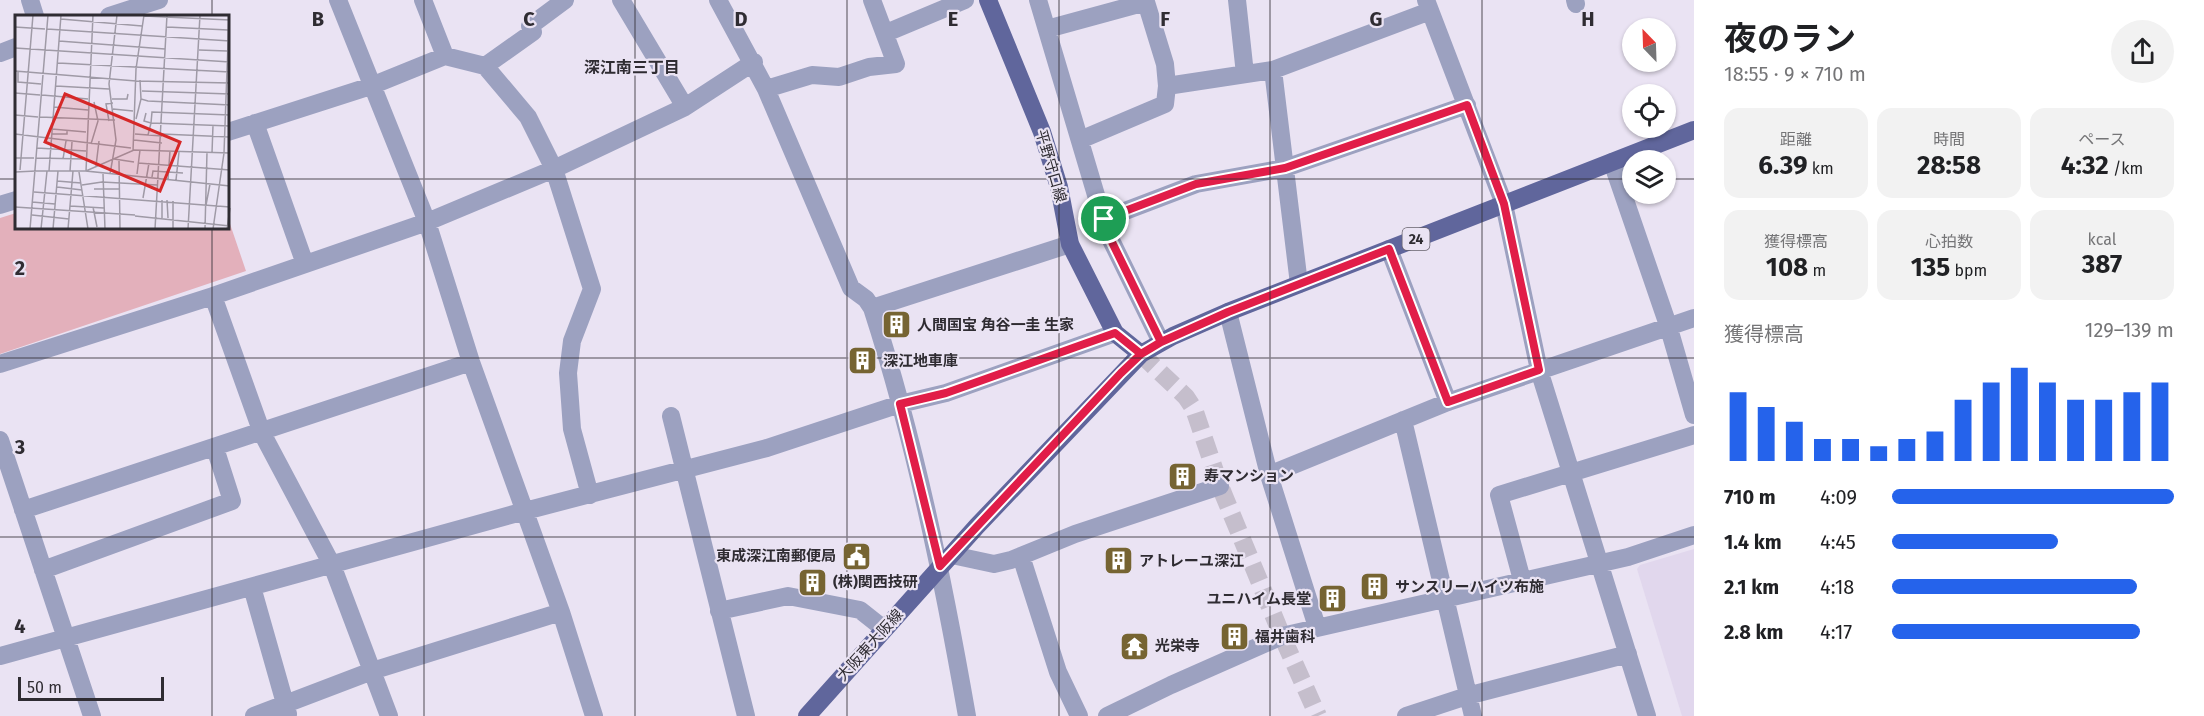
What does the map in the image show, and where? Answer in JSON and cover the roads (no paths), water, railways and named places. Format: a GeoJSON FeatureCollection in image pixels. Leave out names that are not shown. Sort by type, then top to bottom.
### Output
{"type":"FeatureCollection","features":[{"type":"Feature","properties":{"kind":"main road","name":"平野守口線"},"geometry":{"type":"LineString","coordinates":[[988,0],[1042,132],[1059,187],[1070,244],[1115,333],[1141,354]]}},
{"type":"Feature","properties":{"kind":"main road","name":"大阪東大阪線"},"geometry":{"type":"LineString","coordinates":[[807,716],[946,561],[1141,354],[1161,342],[1228,312],[1694,130]]}},
{"type":"Feature","properties":{"kind":"street"},"geometry":{"type":"LineString","coordinates":[[30,0],[35,15]]}},
{"type":"Feature","properties":{"kind":"street"},"geometry":{"type":"LineString","coordinates":[[112,15],[159,0]]}},
{"type":"Feature","properties":{"kind":"street"},"geometry":{"type":"LineString","coordinates":[[338,0],[427,222],[471,362],[561,612],[590,715]]}},
{"type":"Feature","properties":{"kind":"street"},"geometry":{"type":"LineString","coordinates":[[423,0],[445,56]]}},
{"type":"Feature","properties":{"kind":"street"},"geometry":{"type":"LineString","coordinates":[[485,66],[533,32],[530,26],[565,0]]}},
{"type":"Feature","properties":{"kind":"street"},"geometry":{"type":"LineString","coordinates":[[621,0],[684,107]]}},
{"type":"Feature","properties":{"kind":"street"},"geometry":{"type":"LineString","coordinates":[[718,0],[754,62],[851,288],[866,299],[872,308],[946,561],[967,716]]}},
{"type":"Feature","properties":{"kind":"street"},"geometry":{"type":"LineString","coordinates":[[766,89],[812,75],[839,77],[869,67],[896,63],[872,0]]}},
{"type":"Feature","properties":{"kind":"street"},"geometry":{"type":"LineString","coordinates":[[886,33],[965,0]]}},
{"type":"Feature","properties":{"kind":"street"},"geometry":{"type":"LineString","coordinates":[[1038,0],[1104,219],[1117,253],[1161,342]]}},
{"type":"Feature","properties":{"kind":"street"},"geometry":{"type":"LineString","coordinates":[[1237,0],[1245,74]]}},
{"type":"Feature","properties":{"kind":"street"},"geometry":{"type":"LineString","coordinates":[[1047,29],[1146,2],[1165,64],[1167,86],[1165,104],[1080,140]]}},
{"type":"Feature","properties":{"kind":"street"},"geometry":{"type":"LineString","coordinates":[[1167,86],[1273,70],[1428,6],[1504,204],[1539,370],[1647,716]]}},
{"type":"Feature","properties":{"kind":"street"},"geometry":{"type":"LineString","coordinates":[[0,52],[15,47]]}},
{"type":"Feature","properties":{"kind":"street"},"geometry":{"type":"LineString","coordinates":[[230,131],[371,86],[445,56],[485,66],[528,117],[554,169],[592,288],[572,341],[568,373],[572,429],[590,495]]}},
{"type":"Feature","properties":{"kind":"street"},"geometry":{"type":"LineString","coordinates":[[0,364],[213,296],[427,222],[554,169],[684,107],[754,62]]}},
{"type":"Feature","properties":{"kind":"street"},"geometry":{"type":"LineString","coordinates":[[1273,70],[1299,284]]}},
{"type":"Feature","properties":{"kind":"street"},"geometry":{"type":"LineString","coordinates":[[1104,219],[1196,184],[1285,168],[1467,105]]}},
{"type":"Feature","properties":{"kind":"street"},"geometry":{"type":"LineString","coordinates":[[255,123],[305,264]]}},
{"type":"Feature","properties":{"kind":"street"},"geometry":{"type":"LineString","coordinates":[[1612,162],[1668,325],[1694,415]]}},
{"type":"Feature","properties":{"kind":"street"},"geometry":{"type":"LineString","coordinates":[[0,206],[15,200]]}},
{"type":"Feature","properties":{"kind":"street"},"geometry":{"type":"LineString","coordinates":[[872,308],[1070,244]]}},
{"type":"Feature","properties":{"kind":"street"},"geometry":{"type":"LineString","coordinates":[[1389,249],[1448,402]]}},
{"type":"Feature","properties":{"kind":"street"},"geometry":{"type":"LineString","coordinates":[[213,296],[262,433],[332,565],[389,716]]}},
{"type":"Feature","properties":{"kind":"street"},"geometry":{"type":"LineString","coordinates":[[1228,312],[1269,475],[1317,627]]}},
{"type":"Feature","properties":{"kind":"street"},"geometry":{"type":"LineString","coordinates":[[1269,475],[1448,402],[1694,318]]}},
{"type":"Feature","properties":{"kind":"street"},"geometry":{"type":"LineString","coordinates":[[0,656],[767,448],[900,404],[946,393],[1115,333]]}},
{"type":"Feature","properties":{"kind":"street"},"geometry":{"type":"LineString","coordinates":[[23,510],[262,433],[471,362]]}},
{"type":"Feature","properties":{"kind":"street"},"geometry":{"type":"LineString","coordinates":[[671,416],[746,716]]}},
{"type":"Feature","properties":{"kind":"street"},"geometry":{"type":"LineString","coordinates":[[1403,420],[1473,716]]}},
{"type":"Feature","properties":{"kind":"street"},"geometry":{"type":"LineString","coordinates":[[1522,580],[1499,495],[1694,435]]}},
{"type":"Feature","properties":{"kind":"street"},"geometry":{"type":"LineString","coordinates":[[0,442],[92,716]]}},
{"type":"Feature","properties":{"kind":"street"},"geometry":{"type":"LineString","coordinates":[[43,570],[232,501],[215,448]]}},
{"type":"Feature","properties":{"kind":"street"},"geometry":{"type":"LineString","coordinates":[[946,561],[994,564],[1220,486]]}},
{"type":"Feature","properties":{"kind":"street"},"geometry":{"type":"LineString","coordinates":[[1107,716],[1171,684],[1282,636],[1600,564],[1694,535]]}},
{"type":"Feature","properties":{"kind":"street"},"geometry":{"type":"LineString","coordinates":[[1021,556],[1058,672],[1079,716]]}},
{"type":"Feature","properties":{"kind":"street"},"geometry":{"type":"LineString","coordinates":[[252,587],[286,710]]}},
{"type":"Feature","properties":{"kind":"street"},"geometry":{"type":"LineString","coordinates":[[719,611],[788,596],[860,610],[884,629]]}},
{"type":"Feature","properties":{"kind":"street"},"geometry":{"type":"LineString","coordinates":[[254,716],[286,710],[372,671],[561,612]]}},
{"type":"Feature","properties":{"kind":"street"},"geometry":{"type":"LineString","coordinates":[[1406,716],[1467,696],[1628,654]]}},
{"type":"Feature","properties":{"kind":"tunnel"},"geometry":{"type":"LineString","coordinates":[[1141,354],[1186,397],[1194,409],[1220,486],[1318,716]]}},
{"type":"Feature","properties":{"kind":"place","name":"人間国宝 角谷一圭 生家"},"geometry":{"type":"Point","coordinates":[896,325]}},
{"type":"Feature","properties":{"kind":"place","name":"深江地車庫"},"geometry":{"type":"Point","coordinates":[862,361]}},
{"type":"Feature","properties":{"kind":"place","name":"寿マンション"},"geometry":{"type":"Point","coordinates":[1183,476]}},
{"type":"Feature","properties":{"kind":"place","name":"東成深江南郵便局"},"geometry":{"type":"Point","coordinates":[857,556]}},
{"type":"Feature","properties":{"kind":"place","name":"アトレーユ深江"},"geometry":{"type":"Point","coordinates":[1118,561]}},
{"type":"Feature","properties":{"kind":"place","name":"(株)関西技研"},"geometry":{"type":"Point","coordinates":[812,582]}},
{"type":"Feature","properties":{"kind":"place","name":"サンスリーハイツ布施"},"geometry":{"type":"Point","coordinates":[1374,587]}},
{"type":"Feature","properties":{"kind":"place","name":"ユニハイム長堂"},"geometry":{"type":"Point","coordinates":[1332,599]}},
{"type":"Feature","properties":{"kind":"place","name":"福井歯科"},"geometry":{"type":"Point","coordinates":[1234,637]}},
{"type":"Feature","properties":{"kind":"place","name":"光栄寺"},"geometry":{"type":"Point","coordinates":[1134,646]}},
{"type":"Feature","properties":{"kind":"district","name":"深江南三丁目"},"geometry":{"type":"Point","coordinates":[632,67]}}]}
